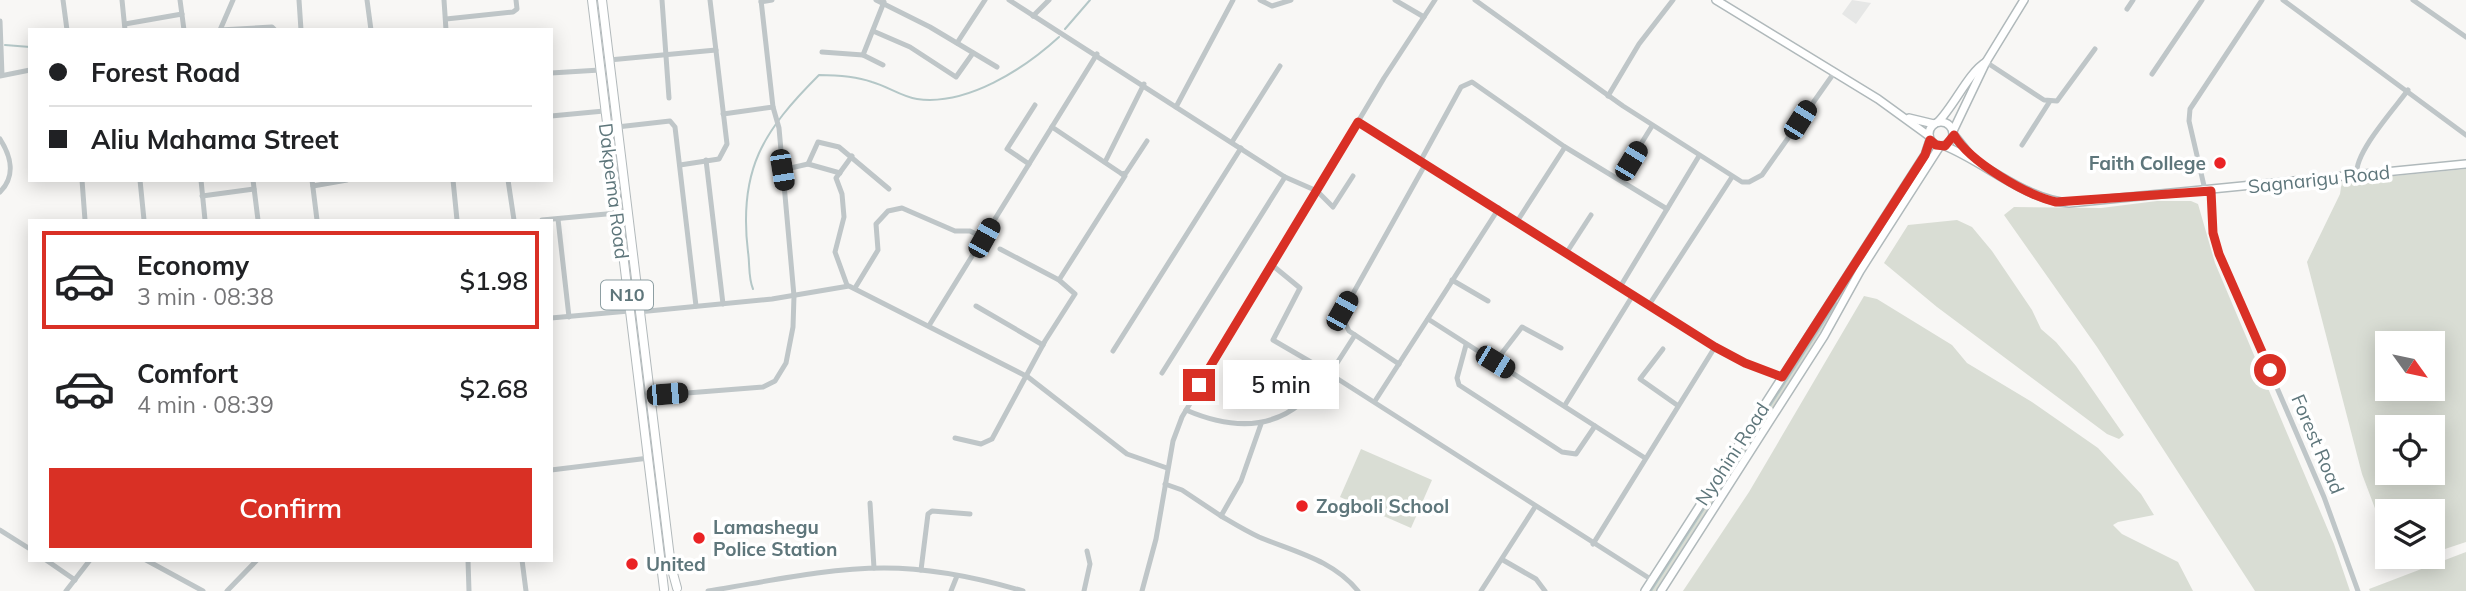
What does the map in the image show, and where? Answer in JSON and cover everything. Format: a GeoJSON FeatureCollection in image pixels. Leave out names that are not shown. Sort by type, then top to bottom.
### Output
{"type":"FeatureCollection","features":[{"type":"Feature","properties":{"kind":"highway","name":"Dakpema Road"},"geometry":{"type":"LineString","coordinates":[[592,0],[617,213],[649,396],[671,566],[680,590]]}},
{"type":"Feature","properties":{"kind":"highway","name":"Dakpema Road"},"geometry":{"type":"LineString","coordinates":[[602,0],[664,590]]}},
{"type":"Feature","properties":{"kind":"highway","name":"N10"},"geometry":{"type":"LineString","coordinates":[[664,590],[680,590]]}},
{"type":"Feature","properties":{"kind":"main road"},"geometry":{"type":"LineString","coordinates":[[1716,0],[1725,2],[1905,117]]}},
{"type":"Feature","properties":{"kind":"main road"},"geometry":{"type":"LineString","coordinates":[[1986,62],[2024,0]]}},
{"type":"Feature","properties":{"kind":"main road","name":"Nyohini Road"},"geometry":{"type":"LineString","coordinates":[[1645,591],[1925,155],[1936,123],[1954,106],[1979,66],[1986,62]]}},
{"type":"Feature","properties":{"kind":"main road","name":"Nyohini Road"},"geometry":{"type":"LineString","coordinates":[[1661,591],[1824,336],[1860,271],[1953,133],[1986,62]]}},
{"type":"Feature","properties":{"kind":"main road","name":"Sagnarigu Road"},"geometry":{"type":"LineString","coordinates":[[1905,117],[1947,123],[1973,158]]}},
{"type":"Feature","properties":{"kind":"main road","name":"Sagnarigu Road"},"geometry":{"type":"LineString","coordinates":[[1905,117],[1942,146],[1973,158],[2037,196],[2056,202],[2208,191],[2466,164]]}},
{"type":"Feature","properties":{"kind":"street"},"geometry":{"type":"LineString","coordinates":[[63,0],[67,28]]}},
{"type":"Feature","properties":{"kind":"street"},"geometry":{"type":"LineString","coordinates":[[122,0],[125,27],[182,14]]}},
{"type":"Feature","properties":{"kind":"street"},"geometry":{"type":"LineString","coordinates":[[180,0],[184,28]]}},
{"type":"Feature","properties":{"kind":"street"},"geometry":{"type":"LineString","coordinates":[[221,28],[233,0]]}},
{"type":"Feature","properties":{"kind":"street"},"geometry":{"type":"LineString","coordinates":[[299,0],[301,28]]}},
{"type":"Feature","properties":{"kind":"street"},"geometry":{"type":"LineString","coordinates":[[367,0],[371,28]]}},
{"type":"Feature","properties":{"kind":"street"},"geometry":{"type":"LineString","coordinates":[[444,0],[446,28]]}},
{"type":"Feature","properties":{"kind":"street"},"geometry":{"type":"LineString","coordinates":[[446,19],[513,12],[517,9],[516,0]]}},
{"type":"Feature","properties":{"kind":"street"},"geometry":{"type":"LineString","coordinates":[[662,0],[669,98]]}},
{"type":"Feature","properties":{"kind":"street"},"geometry":{"type":"LineString","coordinates":[[680,165],[719,159],[727,144],[710,0]]}},
{"type":"Feature","properties":{"kind":"street"},"geometry":{"type":"LineString","coordinates":[[649,396],[739,391],[772,383],[789,357],[794,296],[779,128],[773,107],[761,1],[772,0]]}},
{"type":"Feature","properties":{"kind":"street"},"geometry":{"type":"LineString","coordinates":[[876,0],[884,2],[997,67]]}},
{"type":"Feature","properties":{"kind":"street"},"geometry":{"type":"LineString","coordinates":[[957,43],[985,0]]}},
{"type":"Feature","properties":{"kind":"street"},"geometry":{"type":"LineString","coordinates":[[1009,0],[1144,83],[1176,107],[1285,177],[1317,191],[1336,207],[1353,176]]}},
{"type":"Feature","properties":{"kind":"street"},"geometry":{"type":"LineString","coordinates":[[1033,16],[1049,0]]}},
{"type":"Feature","properties":{"kind":"street"},"geometry":{"type":"LineString","coordinates":[[1176,107],[1233,0]]}},
{"type":"Feature","properties":{"kind":"street"},"geometry":{"type":"LineString","coordinates":[[1261,0],[1272,6],[1291,0]]}},
{"type":"Feature","properties":{"kind":"street"},"geometry":{"type":"LineString","coordinates":[[1395,0],[1424,17]]}},
{"type":"Feature","properties":{"kind":"street"},"geometry":{"type":"LineString","coordinates":[[1142,591],[1176,430],[1358,122],[1435,0]]}},
{"type":"Feature","properties":{"kind":"street"},"geometry":{"type":"LineString","coordinates":[[1475,0],[1652,126],[1732,177],[1749,182],[1762,175],[1834,73]]}},
{"type":"Feature","properties":{"kind":"street"},"geometry":{"type":"LineString","coordinates":[[1608,96],[1639,44],[1673,0]]}},
{"type":"Feature","properties":{"kind":"street"},"geometry":{"type":"LineString","coordinates":[[2127,9],[2133,0]]}},
{"type":"Feature","properties":{"kind":"street"},"geometry":{"type":"LineString","coordinates":[[2152,74],[2202,0]]}},
{"type":"Feature","properties":{"kind":"street","name":"Forest Road"},"geometry":{"type":"LineString","coordinates":[[2262,0],[2190,109],[2189,121],[2208,191],[2213,233],[2219,254],[2324,497],[2358,591]]}},
{"type":"Feature","properties":{"kind":"street"},"geometry":{"type":"LineString","coordinates":[[2283,0],[2409,90],[2466,135]]}},
{"type":"Feature","properties":{"kind":"street"},"geometry":{"type":"LineString","coordinates":[[2413,0],[2466,37]]}},
{"type":"Feature","properties":{"kind":"street"},"geometry":{"type":"LineString","coordinates":[[863,55],[884,2]]}},
{"type":"Feature","properties":{"kind":"street"},"geometry":{"type":"LineString","coordinates":[[0,21],[1,75],[28,70]]}},
{"type":"Feature","properties":{"kind":"street"},"geometry":{"type":"LineString","coordinates":[[873,31],[910,47],[956,77],[973,53]]}},
{"type":"Feature","properties":{"kind":"street"},"geometry":{"type":"LineString","coordinates":[[1986,62],[2044,100],[2050,101],[2062,97],[2095,48]]}},
{"type":"Feature","properties":{"kind":"street"},"geometry":{"type":"LineString","coordinates":[[609,60],[716,50]]}},
{"type":"Feature","properties":{"kind":"street"},"geometry":{"type":"LineString","coordinates":[[822,52],[863,55],[883,65]]}},
{"type":"Feature","properties":{"kind":"street"},"geometry":{"type":"LineString","coordinates":[[930,324],[1097,54]]}},
{"type":"Feature","properties":{"kind":"street"},"geometry":{"type":"LineString","coordinates":[[1232,142],[1280,66]]}},
{"type":"Feature","properties":{"kind":"street"},"geometry":{"type":"LineString","coordinates":[[553,73],[600,70]]}},
{"type":"Feature","properties":{"kind":"street"},"geometry":{"type":"LineString","coordinates":[[1399,364],[1355,335],[1343,323],[1342,311],[1463,83],[1470,82],[1481,87],[1565,146],[1667,209]]}},
{"type":"Feature","properties":{"kind":"street"},"geometry":{"type":"LineString","coordinates":[[1105,162],[1144,83]]}},
{"type":"Feature","properties":{"kind":"street"},"geometry":{"type":"LineString","coordinates":[[2357,174],[2356,167],[2363,153],[2409,90]]}},
{"type":"Feature","properties":{"kind":"street"},"geometry":{"type":"LineString","coordinates":[[2022,145],[2050,101]]}},
{"type":"Feature","properties":{"kind":"street"},"geometry":{"type":"LineString","coordinates":[[1029,164],[1007,149],[1035,105]]}},
{"type":"Feature","properties":{"kind":"street"},"geometry":{"type":"LineString","coordinates":[[723,114],[773,107]]}},
{"type":"Feature","properties":{"kind":"street"},"geometry":{"type":"LineString","coordinates":[[553,114],[604,111]]}},
{"type":"Feature","properties":{"kind":"street"},"geometry":{"type":"LineString","coordinates":[[616,127],[673,122],[696,306]]}},
{"type":"Feature","properties":{"kind":"street"},"geometry":{"type":"LineString","coordinates":[[1358,122],[1499,208],[1715,347],[1745,363],[1782,377]]}},
{"type":"Feature","properties":{"kind":"street"},"geometry":{"type":"LineString","coordinates":[[1620,178],[1652,126]]}},
{"type":"Feature","properties":{"kind":"street"},"geometry":{"type":"LineString","coordinates":[[1052,127],[1125,176],[1059,280]]}},
{"type":"Feature","properties":{"kind":"street"},"geometry":{"type":"LineString","coordinates":[[0,139],[11,164],[8,183],[0,192]]}},
{"type":"Feature","properties":{"kind":"street"},"geometry":{"type":"LineString","coordinates":[[1122,174],[1126,173],[1147,141]]}},
{"type":"Feature","properties":{"kind":"street"},"geometry":{"type":"LineString","coordinates":[[808,164],[815,144],[820,142],[834,145],[852,156],[889,189]]}},
{"type":"Feature","properties":{"kind":"street"},"geometry":{"type":"LineString","coordinates":[[1518,220],[1565,146]]}},
{"type":"Feature","properties":{"kind":"street"},"geometry":{"type":"LineString","coordinates":[[1112,351],[1241,148]]}},
{"type":"Feature","properties":{"kind":"street"},"geometry":{"type":"LineString","coordinates":[[847,285],[835,252],[844,223],[843,200],[836,179],[852,156]]}},
{"type":"Feature","properties":{"kind":"street"},"geometry":{"type":"LineString","coordinates":[[1620,287],[1699,156]]}},
{"type":"Feature","properties":{"kind":"street"},"geometry":{"type":"LineString","coordinates":[[706,160],[723,304]]}},
{"type":"Feature","properties":{"kind":"street"},"geometry":{"type":"LineString","coordinates":[[782,170],[808,164],[840,173]]}},
{"type":"Feature","properties":{"kind":"street"},"geometry":{"type":"LineString","coordinates":[[1162,373],[1285,177]]}},
{"type":"Feature","properties":{"kind":"street"},"geometry":{"type":"LineString","coordinates":[[1649,305],[1732,177]]}},
{"type":"Feature","properties":{"kind":"street"},"geometry":{"type":"LineString","coordinates":[[82,182],[85,219]]}},
{"type":"Feature","properties":{"kind":"street"},"geometry":{"type":"LineString","coordinates":[[141,182],[145,219]]}},
{"type":"Feature","properties":{"kind":"street"},"geometry":{"type":"LineString","coordinates":[[201,182],[205,219]]}},
{"type":"Feature","properties":{"kind":"street"},"geometry":{"type":"LineString","coordinates":[[253,182],[258,219]]}},
{"type":"Feature","properties":{"kind":"street"},"geometry":{"type":"LineString","coordinates":[[453,182],[457,219]]}},
{"type":"Feature","properties":{"kind":"street"},"geometry":{"type":"LineString","coordinates":[[508,182],[514,219]]}},
{"type":"Feature","properties":{"kind":"street"},"geometry":{"type":"LineString","coordinates":[[313,183],[317,219]]}},
{"type":"Feature","properties":{"kind":"street"},"geometry":{"type":"LineString","coordinates":[[202,196],[254,189]]}},
{"type":"Feature","properties":{"kind":"street"},"geometry":{"type":"LineString","coordinates":[[855,288],[878,250],[876,224],[891,209],[902,208],[955,231],[970,231],[984,238]]}},
{"type":"Feature","properties":{"kind":"street"},"geometry":{"type":"LineString","coordinates":[[1375,401],[1499,208]]}},
{"type":"Feature","properties":{"kind":"street"},"geometry":{"type":"LineString","coordinates":[[553,219],[617,213]]}},
{"type":"Feature","properties":{"kind":"street"},"geometry":{"type":"LineString","coordinates":[[1567,252],[1591,215]]}},
{"type":"Feature","properties":{"kind":"street"},"geometry":{"type":"LineString","coordinates":[[558,219],[569,317]]}},
{"type":"Feature","properties":{"kind":"street"},"geometry":{"type":"LineString","coordinates":[[955,438],[981,444],[989,442],[1075,294],[1059,280],[1000,249]]}},
{"type":"Feature","properties":{"kind":"street"},"geometry":{"type":"LineString","coordinates":[[1272,265],[1300,287],[1273,340],[1375,401],[1535,507],[1652,580]]}},
{"type":"Feature","properties":{"kind":"street"},"geometry":{"type":"LineString","coordinates":[[1452,280],[1488,301]]}},
{"type":"Feature","properties":{"kind":"street"},"geometry":{"type":"LineString","coordinates":[[553,318],[723,304],[794,296],[847,285],[930,324],[1028,377],[1127,454],[1167,468]]}},
{"type":"Feature","properties":{"kind":"street"},"geometry":{"type":"LineString","coordinates":[[1565,405],[1633,295]]}},
{"type":"Feature","properties":{"kind":"street"},"geometry":{"type":"LineString","coordinates":[[976,306],[1043,345]]}},
{"type":"Feature","properties":{"kind":"street"},"geometry":{"type":"LineString","coordinates":[[1428,319],[1645,458]]}},
{"type":"Feature","properties":{"kind":"street"},"geometry":{"type":"LineString","coordinates":[[1495,362],[1522,327],[1561,348]]}},
{"type":"Feature","properties":{"kind":"street"},"geometry":{"type":"LineString","coordinates":[[1186,410],[1232,424],[1261,424],[1305,403],[1355,335]]}},
{"type":"Feature","properties":{"kind":"street"},"geometry":{"type":"LineString","coordinates":[[1466,345],[1457,378],[1459,385],[1562,453],[1576,454],[1595,426]]}},
{"type":"Feature","properties":{"kind":"street"},"geometry":{"type":"LineString","coordinates":[[1594,544],[1715,347]]}},
{"type":"Feature","properties":{"kind":"street"},"geometry":{"type":"LineString","coordinates":[[1664,349],[1640,379],[1677,405]]}},
{"type":"Feature","properties":{"kind":"street"},"geometry":{"type":"LineString","coordinates":[[1221,516],[1241,481],[1261,424]]}},
{"type":"Feature","properties":{"kind":"street"},"geometry":{"type":"LineString","coordinates":[[553,470],[649,458]]}},
{"type":"Feature","properties":{"kind":"street"},"geometry":{"type":"LineString","coordinates":[[1165,484],[1182,490],[1255,535],[1325,562],[1358,591]]}},
{"type":"Feature","properties":{"kind":"street"},"geometry":{"type":"LineString","coordinates":[[870,503],[874,568]]}},
{"type":"Feature","properties":{"kind":"street"},"geometry":{"type":"LineString","coordinates":[[1481,591],[1535,507]]}},
{"type":"Feature","properties":{"kind":"street"},"geometry":{"type":"LineString","coordinates":[[921,570],[928,514],[932,511],[971,514]]}},
{"type":"Feature","properties":{"kind":"street"},"geometry":{"type":"LineString","coordinates":[[0,530],[28,548]]}},
{"type":"Feature","properties":{"kind":"street"},"geometry":{"type":"LineString","coordinates":[[1084,591],[1090,564],[1087,551]]}},
{"type":"Feature","properties":{"kind":"street"},"geometry":{"type":"LineString","coordinates":[[1503,560],[1536,579],[1545,591]]}},
{"type":"Feature","properties":{"kind":"street"},"geometry":{"type":"LineString","coordinates":[[49,562],[75,580]]}},
{"type":"Feature","properties":{"kind":"street"},"geometry":{"type":"LineString","coordinates":[[66,591],[88,562]]}},
{"type":"Feature","properties":{"kind":"street"},"geometry":{"type":"LineString","coordinates":[[150,562],[203,591]]}},
{"type":"Feature","properties":{"kind":"street"},"geometry":{"type":"LineString","coordinates":[[227,591],[255,562]]}},
{"type":"Feature","properties":{"kind":"street"},"geometry":{"type":"LineString","coordinates":[[468,562],[470,591]]}},
{"type":"Feature","properties":{"kind":"street"},"geometry":{"type":"LineString","coordinates":[[523,562],[526,591]]}},
{"type":"Feature","properties":{"kind":"street"},"geometry":{"type":"LineString","coordinates":[[708,591],[874,568],[921,570],[1023,591]]}},
{"type":"Feature","properties":{"kind":"street"},"geometry":{"type":"LineString","coordinates":[[951,591],[957,576]]}},
{"type":"Feature","properties":{"kind":"shaded area"},"geometry":{"type":"Polygon","coordinates":[[[1852,0],[1871,3],[1856,24],[1842,14],[1852,0]]]}},
{"type":"Feature","properties":{"kind":"shaded area"},"geometry":{"type":"Polygon","coordinates":[[[2466,169],[2466,542],[2445,549],[2445,499],[2375,499],[2375,508],[2362,474],[2307,262],[2340,194],[2342,181],[2466,169]]]}},
{"type":"Feature","properties":{"kind":"shaded area"},"geometry":{"type":"Polygon","coordinates":[[[2157,201],[2191,201],[2198,204],[2215,263],[2334,544],[2350,591],[2255,591],[2097,347],[2004,215],[2014,207],[2101,208],[2157,201]]]}},
{"type":"Feature","properties":{"kind":"shaded area"},"geometry":{"type":"Polygon","coordinates":[[[1957,220],[1972,227],[1992,251],[2032,310],[2041,329],[2076,366],[2124,435],[2119,439],[2107,434],[1937,307],[1884,263],[1908,225],[1957,220]]]}},
{"type":"Feature","properties":{"kind":"shaded area"},"geometry":{"type":"Polygon","coordinates":[[[1864,296],[1877,299],[1952,345],[1967,363],[2032,402],[2098,448],[2141,494],[2154,515],[2113,525],[2122,534],[2178,562],[2193,591],[1683,591],[1749,492],[1864,296]]]}},
{"type":"Feature","properties":{"kind":"shaded area"},"geometry":{"type":"Polygon","coordinates":[[[1834,301],[1838,304],[1658,591],[1648,591],[1834,301]]]}},
{"type":"Feature","properties":{"kind":"shaded area"},"geometry":{"type":"Polygon","coordinates":[[[1361,449],[1432,480],[1411,528],[1340,497],[1361,449]]]}},
{"type":"Feature","properties":{"kind":"shaded area"},"geometry":{"type":"Polygon","coordinates":[[[2466,552],[2466,591],[2369,589],[2421,569],[2445,569],[2445,560],[2466,552]]]}},
{"type":"Feature","properties":{"kind":"waterway"},"geometry":{"type":"LineString","coordinates":[[1065,29],[1090,0]]}},
{"type":"Feature","properties":{"kind":"waterway"},"geometry":{"type":"LineString","coordinates":[[753,289],[746,223],[751,175],[769,134],[799,95],[819,75],[859,78],[917,99],[955,97],[975,91],[1012,73],[1059,37]]}},
{"type":"Feature","properties":{"kind":"waterway"},"geometry":{"type":"LineString","coordinates":[[5,45],[28,47]]}},
{"type":"Feature","properties":{"kind":"waterway"},"geometry":{"type":"LineString","coordinates":[[1651,591],[1836,303]]}},
{"type":"Feature","properties":{"kind":"place","name":"Faith College"},"geometry":{"type":"Point","coordinates":[2220,163]}},
{"type":"Feature","properties":{"kind":"place","name":"Zogboli School"},"geometry":{"type":"Point","coordinates":[1302,506]}},
{"type":"Feature","properties":{"kind":"place","name":"Lamashegu Police Station"},"geometry":{"type":"Point","coordinates":[699,538]}},
{"type":"Feature","properties":{"kind":"place","name":"United"},"geometry":{"type":"Point","coordinates":[632,564]}},
{"type":"Feature","properties":{"kind":"route"},"geometry":{"type":"LineString","coordinates":[[1199,385],[1358,122],[1518,220],[1715,347],[1745,363],[1782,377],[1925,155],[1930,140],[1936,145],[1945,146],[1951,142],[1954,135],[1973,158],[2049,201],[2069,203],[2211,191],[2213,233],[2219,254],[2270,370]]}}]}
